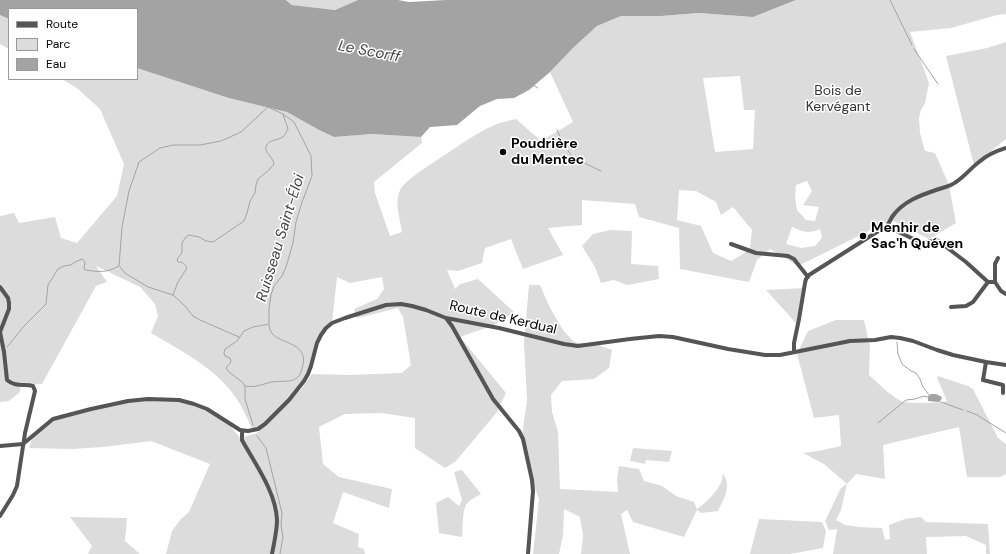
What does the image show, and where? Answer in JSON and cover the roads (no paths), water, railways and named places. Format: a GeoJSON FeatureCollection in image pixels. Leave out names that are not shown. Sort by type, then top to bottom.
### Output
{"type":"FeatureCollection","features":[{"type":"Feature","properties":{"kind":"street"},"geometry":{"type":"LineString","coordinates":[[886,228],[896,211],[904,204],[952,185],[987,156],[1006,148]]}},
{"type":"Feature","properties":{"kind":"street"},"geometry":{"type":"LineString","coordinates":[[794,352],[794,343],[805,283],[808,277],[811,273],[880,230],[890,228],[922,243],[937,240],[966,262],[988,282],[995,282]]}},
{"type":"Feature","properties":{"kind":"street"},"geometry":{"type":"LineString","coordinates":[[731,244],[756,253],[788,256],[794,259],[808,277]]}},
{"type":"Feature","properties":{"kind":"street"},"geometry":{"type":"LineString","coordinates":[[998,258],[995,264],[995,282],[1001,291],[1006,294]]}},
{"type":"Feature","properties":{"kind":"street"},"geometry":{"type":"LineString","coordinates":[[951,306],[966,306],[973,302],[988,282]]}},
{"type":"Feature","properties":{"kind":"street"},"geometry":{"type":"LineString","coordinates":[[0,287],[8,298],[9,303],[0,332],[7,380],[14,385],[33,386],[35,391],[26,427],[17,486],[0,516]]}},
{"type":"Feature","properties":{"kind":"street","name":"Route de Kerdual"},"geometry":{"type":"LineString","coordinates":[[242,431],[253,431],[258,429],[289,400],[304,381],[311,366],[317,343],[321,334],[326,328],[332,323],[345,318],[386,305],[401,304],[426,310],[446,318],[499,328],[578,346],[659,336],[673,337],[728,349],[765,355],[780,355],[850,341],[874,340],[892,337],[914,341],[937,350],[986,362],[1006,365]]}},
{"type":"Feature","properties":{"kind":"street"},"geometry":{"type":"LineString","coordinates":[[446,318],[493,399],[519,431],[523,440],[533,491],[528,554]]}},
{"type":"Feature","properties":{"kind":"street"},"geometry":{"type":"LineString","coordinates":[[986,362],[983,380],[1003,385],[1003,393]]}},
{"type":"Feature","properties":{"kind":"street"},"geometry":{"type":"LineString","coordinates":[[0,446],[23,444],[53,420],[99,407],[128,401],[148,399],[179,400],[194,404],[206,409],[242,431],[242,440],[269,488],[275,507],[277,520],[272,554]]}},
{"type":"Feature","properties":{"kind":"water","name":"Le Scorff"},"geometry":{"type":"Polygon","coordinates":[[[0,0],[286,0],[292,5],[335,10],[358,0],[398,0],[409,2],[446,0],[796,0],[753,17],[699,13],[661,16],[621,16],[597,26],[550,72],[529,90],[514,98],[497,99],[480,106],[457,125],[430,127],[421,137],[372,134],[334,137],[287,112],[229,98],[138,68],[138,8],[8,8],[8,19],[0,15],[0,0]]]}},
{"type":"Feature","properties":{"kind":"water"},"geometry":{"type":"Polygon","coordinates":[[[931,394],[936,394],[942,397],[941,400],[939,402],[928,401],[928,396],[931,394]]]}},
{"type":"Feature","properties":{"kind":"waterway"},"geometry":{"type":"LineString","coordinates":[[890,0],[912,45]]}},
{"type":"Feature","properties":{"kind":"waterway"},"geometry":{"type":"LineString","coordinates":[[914,49],[938,84]]}},
{"type":"Feature","properties":{"kind":"waterway"},"geometry":{"type":"LineString","coordinates":[[533,85],[538,88]]}},
{"type":"Feature","properties":{"kind":"waterway"},"geometry":{"type":"LineString","coordinates":[[7,347],[25,325],[46,304],[48,285],[58,269],[71,265],[82,259],[85,262],[85,270],[102,271],[110,270],[119,266],[122,227],[129,191],[139,162],[160,148],[173,145],[200,145],[221,141],[241,132],[268,107]]}},
{"type":"Feature","properties":{"kind":"waterway","name":"Ruisseau Saint-Éloi"},"geometry":{"type":"LineString","coordinates":[[253,425],[245,399],[245,386],[226,368],[231,362],[230,358],[225,356],[224,353],[225,349],[237,341],[244,331],[253,327],[269,324],[271,295],[274,286],[282,276],[286,267],[293,243],[296,222],[312,176],[311,156],[294,122],[283,114],[268,107]]}},
{"type":"Feature","properties":{"kind":"waterway"},"geometry":{"type":"LineString","coordinates":[[173,295],[178,282],[187,268],[184,264],[178,262],[177,259],[182,253],[182,243],[185,238],[189,235],[213,242],[244,221],[250,201],[255,193],[258,179],[274,164],[266,151],[267,144],[283,137],[288,129],[283,114]]}},
{"type":"Feature","properties":{"kind":"waterway"},"geometry":{"type":"LineString","coordinates":[[557,130],[564,146]]}},
{"type":"Feature","properties":{"kind":"waterway"},"geometry":{"type":"LineString","coordinates":[[568,151],[574,158],[601,171]]}},
{"type":"Feature","properties":{"kind":"waterway"},"geometry":{"type":"LineString","coordinates":[[120,267],[125,273],[148,287],[173,295],[193,316],[239,337]]}},
{"type":"Feature","properties":{"kind":"waterway","name":"Ruisseau Saint-Éloi"},"geometry":{"type":"LineString","coordinates":[[245,386],[291,381],[298,377],[300,373],[303,362],[302,353],[294,345],[273,335],[270,331],[269,325]]}},
{"type":"Feature","properties":{"kind":"waterway"},"geometry":{"type":"LineString","coordinates":[[897,342],[898,354],[902,364],[916,373],[929,395]]}},
{"type":"Feature","properties":{"kind":"waterway"},"geometry":{"type":"LineString","coordinates":[[878,423],[906,400],[924,396],[928,397]]}},
{"type":"Feature","properties":{"kind":"waterway"},"geometry":{"type":"LineString","coordinates":[[941,402],[963,410]]}},
{"type":"Feature","properties":{"kind":"waterway"},"geometry":{"type":"LineString","coordinates":[[967,411],[977,415],[1006,433]]}},
{"type":"Feature","properties":{"kind":"waterway","name":"Ruisseau Saint-Éloi"},"geometry":{"type":"LineString","coordinates":[[257,436],[266,448],[282,513],[281,525],[283,537],[280,554]]}},
{"type":"Feature","properties":{"kind":"place","name":"Poudrière du Mentec"},"geometry":{"type":"Point","coordinates":[503,152]}},
{"type":"Feature","properties":{"kind":"place","name":"Menhir de Sac'h Quéven"},"geometry":{"type":"Point","coordinates":[863,236]}},
{"type":"Feature","properties":{"kind":"park label","name":"Bois de Kervégant"},"geometry":{"type":"Point","coordinates":[838,100]}}]}
